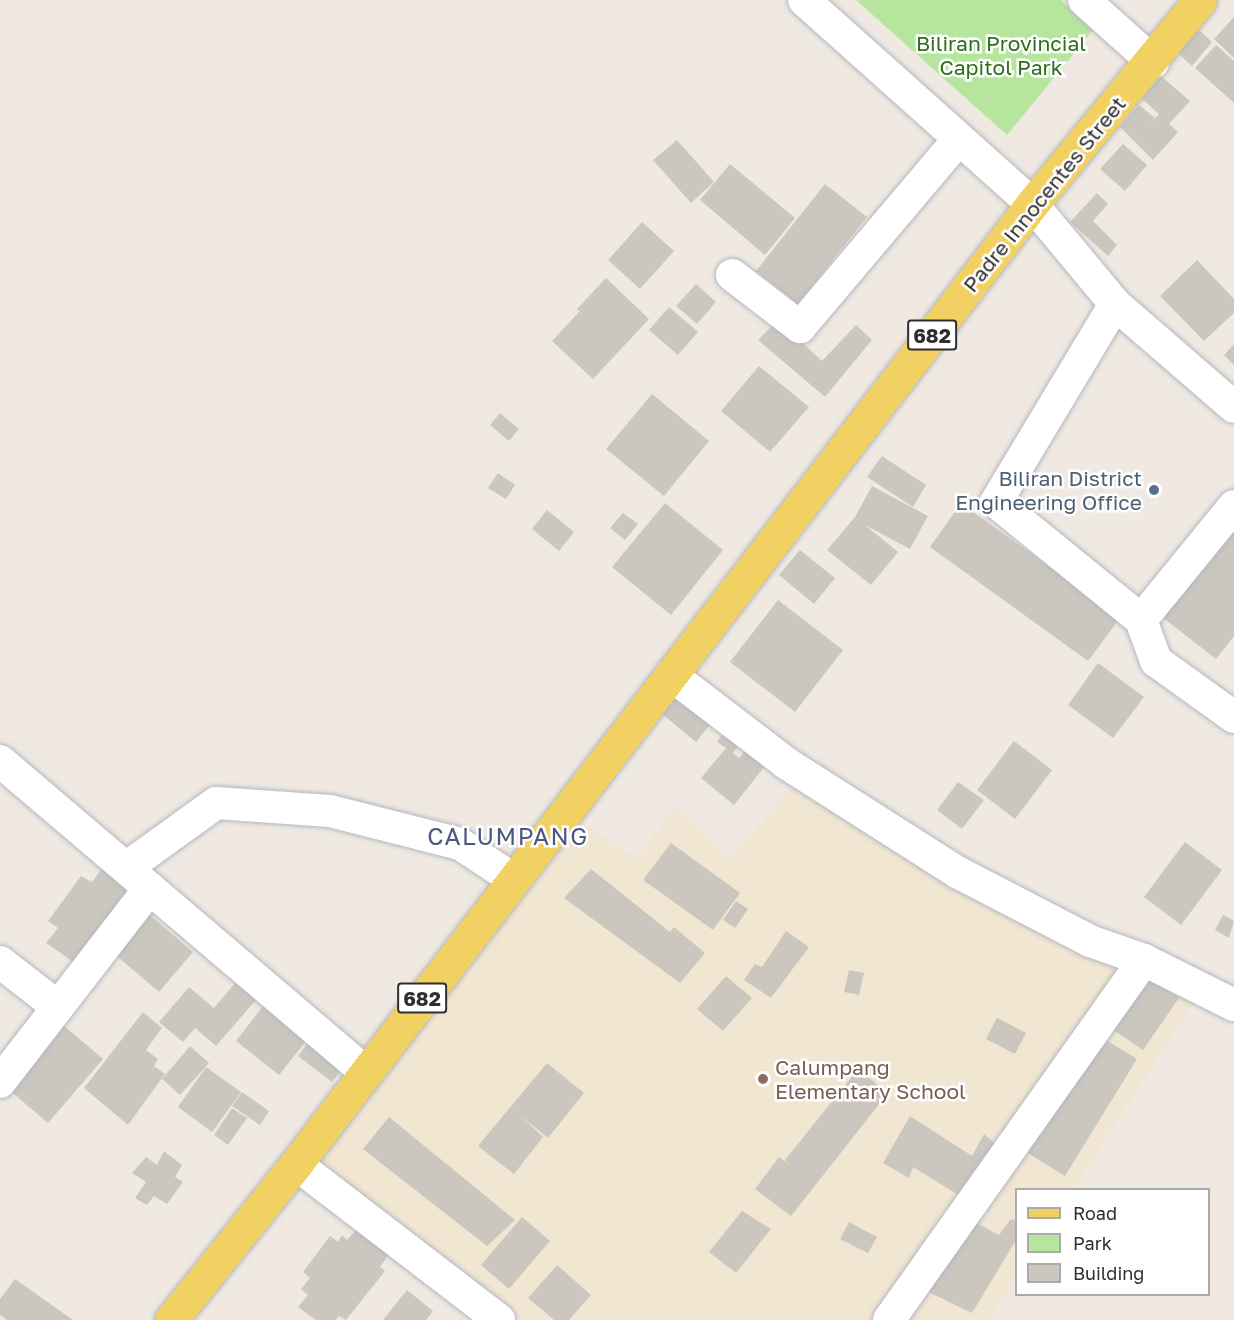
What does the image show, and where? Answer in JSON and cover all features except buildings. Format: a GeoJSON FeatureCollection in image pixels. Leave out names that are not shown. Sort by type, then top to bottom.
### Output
{"type":"FeatureCollection","features":[{"type":"Feature","properties":{"kind":"main road","name":"Padre Innocentes Street"},"geometry":{"type":"LineString","coordinates":[[671,675],[1032,204],[1152,62],[1200,0]]}},
{"type":"Feature","properties":{"kind":"main road","name":"682"},"geometry":{"type":"LineString","coordinates":[[171,1320],[296,1164],[671,675]]}},
{"type":"Feature","properties":{"kind":"street"},"geometry":{"type":"LineString","coordinates":[[804,0],[1032,204],[1115,304],[1234,407]]}},
{"type":"Feature","properties":{"kind":"street"},"geometry":{"type":"LineString","coordinates":[[1084,0],[1152,62]]}},
{"type":"Feature","properties":{"kind":"street"},"geometry":{"type":"LineString","coordinates":[[732,275],[800,327],[959,140]]}},
{"type":"Feature","properties":{"kind":"street"},"geometry":{"type":"LineString","coordinates":[[1115,304],[996,502],[1141,620],[1156,661],[1234,717]]}},
{"type":"Feature","properties":{"kind":"street"},"geometry":{"type":"LineString","coordinates":[[1141,620],[1234,507]]}},
{"type":"Feature","properties":{"kind":"street"},"geometry":{"type":"LineString","coordinates":[[671,675],[786,763],[957,872],[1090,941],[1144,960],[1234,1005]]}},
{"type":"Feature","properties":{"kind":"street"},"geometry":{"type":"LineString","coordinates":[[0,761],[366,1072]]}},
{"type":"Feature","properties":{"kind":"street"},"geometry":{"type":"LineString","coordinates":[[0,1082],[58,1007],[138,878],[216,802],[330,811],[460,844],[513,879]]}},
{"type":"Feature","properties":{"kind":"street"},"geometry":{"type":"LineString","coordinates":[[889,1320],[1144,960]]}},
{"type":"Feature","properties":{"kind":"street"},"geometry":{"type":"LineString","coordinates":[[0,962],[58,1007]]}},
{"type":"Feature","properties":{"kind":"street"},"geometry":{"type":"LineString","coordinates":[[296,1164],[499,1320]]}},
{"type":"Feature","properties":{"kind":"shaded area","name":"Calumpang Elementary School"},"geometry":{"type":"Polygon","coordinates":[[[803,774],[1198,996],[1074,1188],[1015,1188],[1015,1279],[989,1320],[522,1320],[315,1163],[583,823],[637,859],[674,807],[730,860],[803,774]]]}},
{"type":"Feature","properties":{"kind":"green space","name":"Biliran Provincial Capitol Park"},"geometry":{"type":"Polygon","coordinates":[[[856,0],[1061,0],[1093,30],[1007,135],[856,0]]]}},
{"type":"Feature","properties":{"kind":"place","name":"Biliran District Engineering Office"},"geometry":{"type":"Point","coordinates":[1154,490]}},
{"type":"Feature","properties":{"kind":"place","name":"Calumpang Elementary School"},"geometry":{"type":"Point","coordinates":[763,1079]}},
{"type":"Feature","properties":{"kind":"district","name":"CALUMPANG"},"geometry":{"type":"Point","coordinates":[508,836]}}]}
